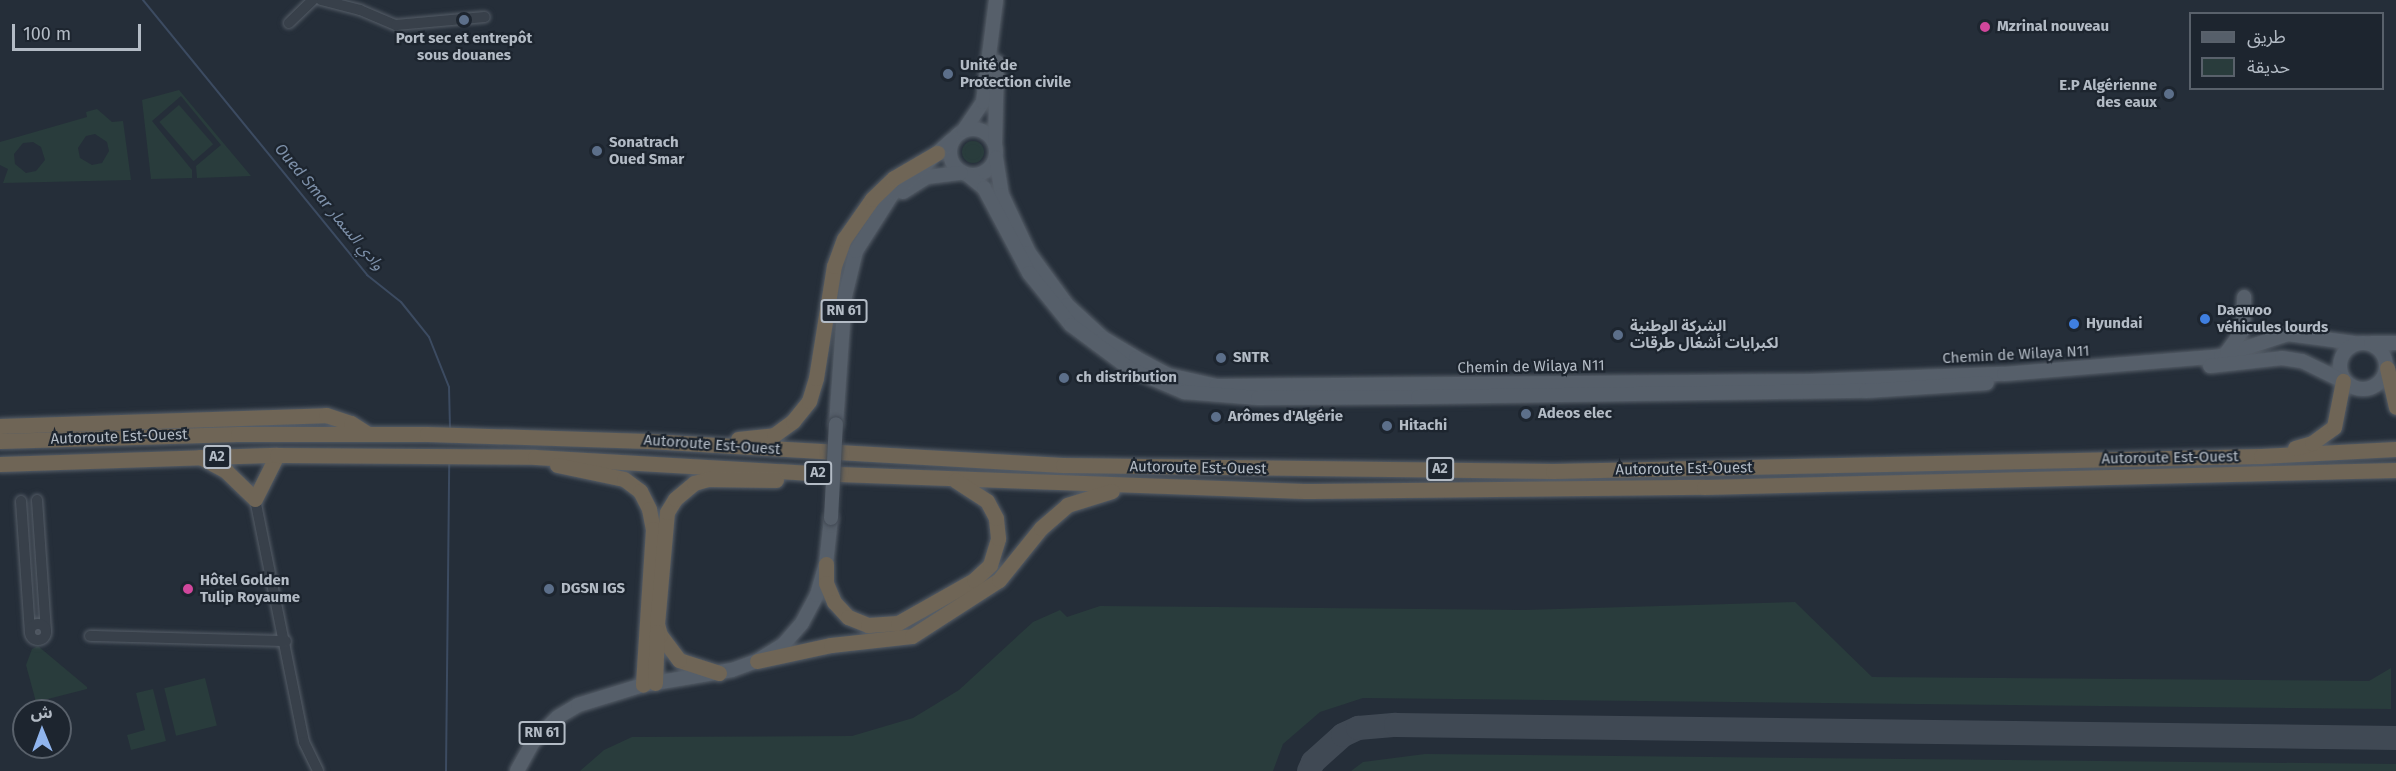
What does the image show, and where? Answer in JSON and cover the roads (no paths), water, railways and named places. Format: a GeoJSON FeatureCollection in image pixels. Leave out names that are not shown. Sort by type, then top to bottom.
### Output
{"type":"FeatureCollection","features":[{"type":"Feature","properties":{"kind":"highway"},"geometry":{"type":"LineString","coordinates":[[647,441],[751,439],[774,435],[793,421],[809,401],[816,378],[834,266],[844,239],[872,199],[894,178],[937,153]]}},
{"type":"Feature","properties":{"kind":"highway"},"geometry":{"type":"LineString","coordinates":[[2389,375],[2396,407]]}},
{"type":"Feature","properties":{"kind":"highway"},"geometry":{"type":"LineString","coordinates":[[2261,456],[2312,443],[2326,435],[2334,427],[2343,381]]}},
{"type":"Feature","properties":{"kind":"highway"},"geometry":{"type":"LineString","coordinates":[[0,426],[326,415],[351,423],[368,434]]}},
{"type":"Feature","properties":{"kind":"highway","name":"Autoroute Est-Ouest"},"geometry":{"type":"LineString","coordinates":[[0,441],[427,434],[647,441],[927,459],[1215,469],[1553,471],[2261,456],[2396,449]]}},
{"type":"Feature","properties":{"kind":"highway"},"geometry":{"type":"LineString","coordinates":[[200,457],[226,471],[255,499],[277,455]]}},
{"type":"Feature","properties":{"kind":"highway","name":"Autoroute Est-Ouest"},"geometry":{"type":"LineString","coordinates":[[0,464],[277,455],[535,457],[811,473],[1155,488],[1577,489],[2396,470]]}},
{"type":"Feature","properties":{"kind":"highway"},"geometry":{"type":"LineString","coordinates":[[535,457],[624,479],[644,499],[653,529],[649,684]]}},
{"type":"Feature","properties":{"kind":"highway"},"geometry":{"type":"LineString","coordinates":[[649,684],[657,624],[664,528],[668,512],[684,489],[708,479],[767,480],[811,473]]}},
{"type":"Feature","properties":{"kind":"highway"},"geometry":{"type":"LineString","coordinates":[[826,564],[826,583],[834,602],[848,617],[868,625],[898,623],[974,580],[990,565],[998,538],[996,518],[987,501],[952,478]]}},
{"type":"Feature","properties":{"kind":"highway"},"geometry":{"type":"LineString","coordinates":[[757,662],[831,645],[912,636],[999,580],[1041,528],[1066,505],[1118,490],[1155,488]]}},
{"type":"Feature","properties":{"kind":"highway"},"geometry":{"type":"LineString","coordinates":[[657,624],[665,645],[680,660],[719,673]]}},
{"type":"Feature","properties":{"kind":"main road"},"geometry":{"type":"LineString","coordinates":[[996,4],[983,102],[964,130],[952,140],[949,155],[965,174],[984,188],[1029,273],[1059,313],[1111,356],[1164,385],[1211,396],[1258,399],[1832,391],[1927,388],[2225,360],[2282,358],[2301,361],[2358,389],[2389,375],[2381,351],[2371,343]]}},
{"type":"Feature","properties":{"kind":"main road","name":"Chemin de Wilaya N11"},"geometry":{"type":"LineString","coordinates":[[996,4],[995,151],[999,186],[1029,253],[1066,305],[1103,338],[1168,375],[1216,386],[1809,381],[2004,374],[2184,360],[2225,360]]}},
{"type":"Feature","properties":{"kind":"main road"},"geometry":{"type":"LineString","coordinates":[[964,130],[979,129],[995,151],[982,174],[965,174]]}},
{"type":"Feature","properties":{"kind":"main road","name":"RN 61"},"geometry":{"type":"LineString","coordinates":[[517,771],[533,742],[558,717],[592,699],[649,684],[719,673],[757,662],[783,645],[812,609],[826,564],[831,518],[848,273],[856,251],[882,207],[952,140]]}},
{"type":"Feature","properties":{"kind":"main road","name":"RN 61"},"geometry":{"type":"LineString","coordinates":[[882,207],[927,177],[965,174]]}},
{"type":"Feature","properties":{"kind":"main road"},"geometry":{"type":"LineString","coordinates":[[2225,360],[2243,330],[2244,297]]}},
{"type":"Feature","properties":{"kind":"main road"},"geometry":{"type":"LineString","coordinates":[[2225,360],[2288,334],[2355,343],[2396,343]]}},
{"type":"Feature","properties":{"kind":"main road"},"geometry":{"type":"LineString","coordinates":[[2343,381],[2341,360],[2355,343]]}},
{"type":"Feature","properties":{"kind":"street"},"geometry":{"type":"LineString","coordinates":[[289,23],[313,0]]}},
{"type":"Feature","properties":{"kind":"street"},"geometry":{"type":"LineString","coordinates":[[321,0],[360,10],[396,25],[485,17]]}},
{"type":"Feature","properties":{"kind":"street"},"geometry":{"type":"LineString","coordinates":[[255,499],[286,641],[304,742],[318,771]]}},
{"type":"Feature","properties":{"kind":"street"},"geometry":{"type":"LineString","coordinates":[[21,501],[30,632],[39,640],[46,632],[37,500]]}},
{"type":"Feature","properties":{"kind":"street"},"geometry":{"type":"LineString","coordinates":[[90,636],[286,641]]}},
{"type":"Feature","properties":{"kind":"waterway","name":"Oued Smar وادي السمار"},"geometry":{"type":"LineString","coordinates":[[143,0],[367,275],[401,302],[429,337],[449,387],[450,429]]}},
{"type":"Feature","properties":{"kind":"waterway","name":"Oued Smar وادي السمار"},"geometry":{"type":"LineString","coordinates":[[446,771],[449,462]]}},
{"type":"Feature","properties":{"kind":"place","name":"Port sec et entrepôt sous douanes"},"geometry":{"type":"Point","coordinates":[464,20]}},
{"type":"Feature","properties":{"kind":"place","name":"Mzrinal nouveau"},"geometry":{"type":"Point","coordinates":[1985,27]}},
{"type":"Feature","properties":{"kind":"place","name":"Unité de Protection civile"},"geometry":{"type":"Point","coordinates":[948,74]}},
{"type":"Feature","properties":{"kind":"place","name":"E.P Algérienne des eaux"},"geometry":{"type":"Point","coordinates":[2169,94]}},
{"type":"Feature","properties":{"kind":"place","name":"Sonatrach Oued Smar"},"geometry":{"type":"Point","coordinates":[597,151]}},
{"type":"Feature","properties":{"kind":"place","name":"Daewoo véhicules lourds"},"geometry":{"type":"Point","coordinates":[2205,319]}},
{"type":"Feature","properties":{"kind":"place","name":"Hyundai"},"geometry":{"type":"Point","coordinates":[2074,324]}},
{"type":"Feature","properties":{"kind":"place","name":"الشركة الوطنية لكبرايات أشغال طرقات"},"geometry":{"type":"Point","coordinates":[1618,335]}},
{"type":"Feature","properties":{"kind":"place","name":"SNTR"},"geometry":{"type":"Point","coordinates":[1221,358]}},
{"type":"Feature","properties":{"kind":"place","name":"ch distribution"},"geometry":{"type":"Point","coordinates":[1064,378]}},
{"type":"Feature","properties":{"kind":"place","name":"Adeos elec"},"geometry":{"type":"Point","coordinates":[1526,414]}},
{"type":"Feature","properties":{"kind":"place","name":"Arômes d'Algérie"},"geometry":{"type":"Point","coordinates":[1216,417]}},
{"type":"Feature","properties":{"kind":"place","name":"Hitachi"},"geometry":{"type":"Point","coordinates":[1387,426]}},
{"type":"Feature","properties":{"kind":"place","name":"Hôtel Golden Tulip Royaume"},"geometry":{"type":"Point","coordinates":[188,589]}},
{"type":"Feature","properties":{"kind":"place","name":"DGSN IGS"},"geometry":{"type":"Point","coordinates":[549,589]}}]}
